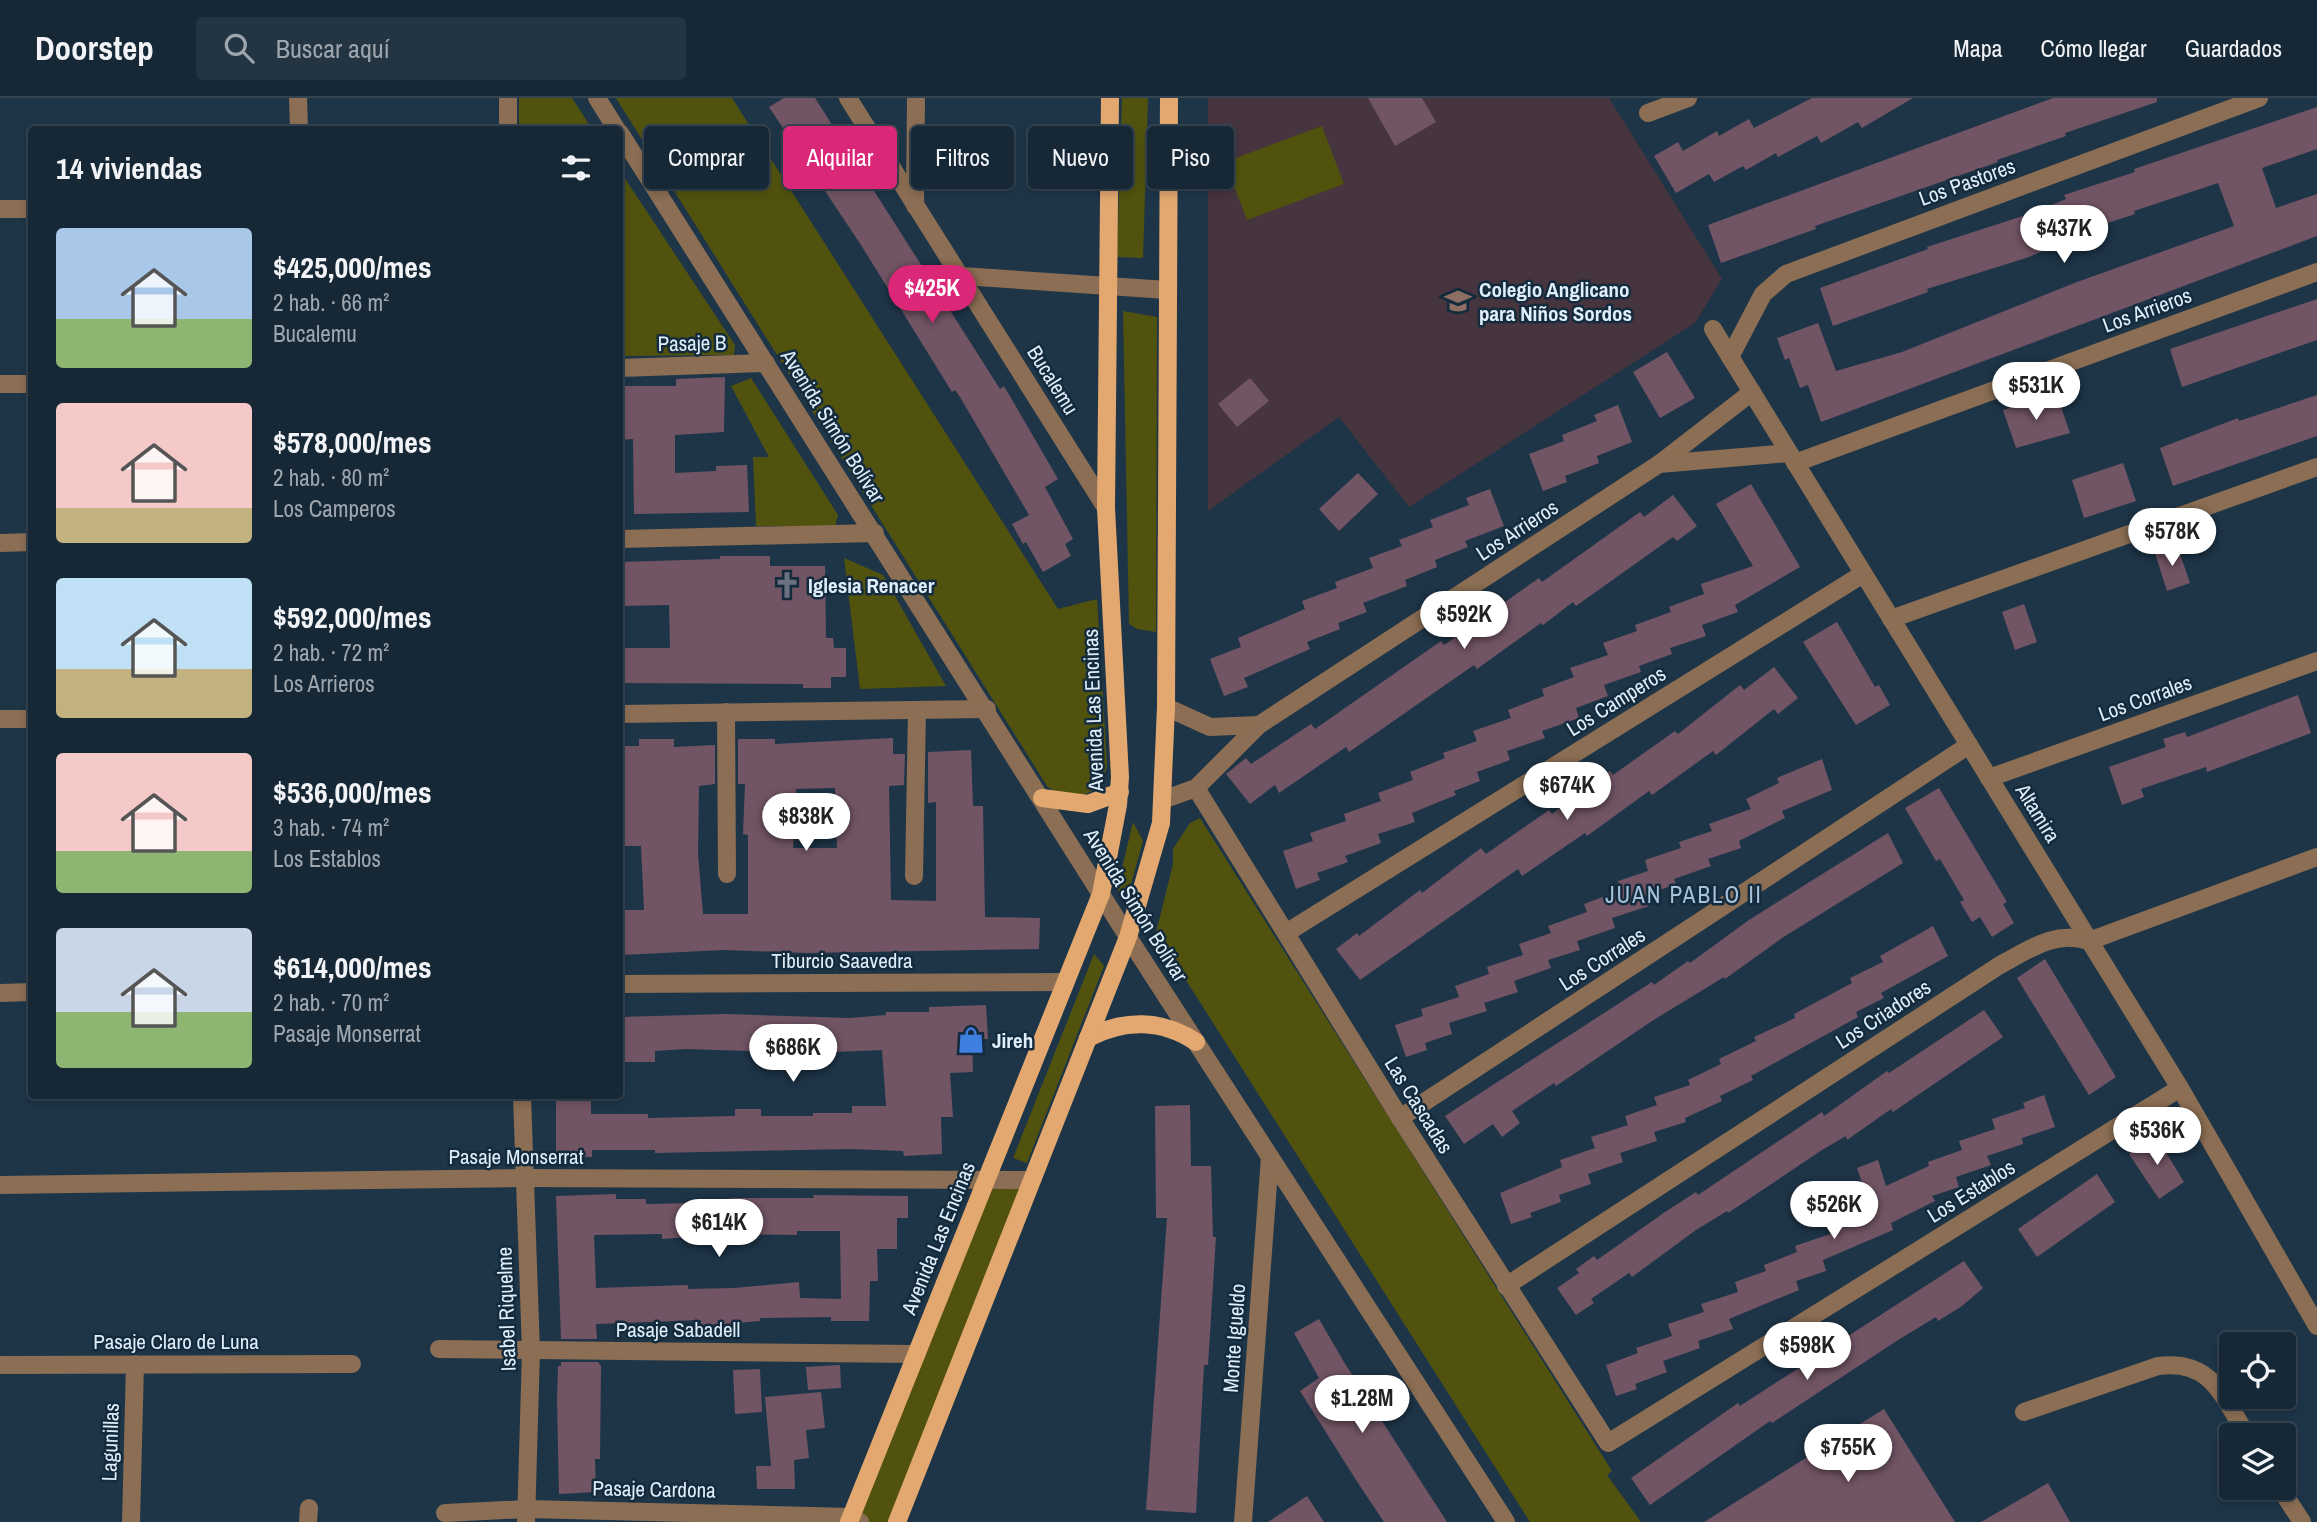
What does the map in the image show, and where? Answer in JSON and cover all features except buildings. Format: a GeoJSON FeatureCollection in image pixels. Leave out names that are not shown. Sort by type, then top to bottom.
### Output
{"type":"FeatureCollection","features":[{"type":"Feature","properties":{"kind":"main road","name":"Avenida Las Encinas"},"geometry":{"type":"LineString","coordinates":[[853,1520],[916,1354],[1101,894],[1120,792],[1106,508],[1110,98]]}},
{"type":"Feature","properties":{"kind":"main road"},"geometry":{"type":"LineString","coordinates":[[897,1522],[1128,937],[1157,839],[1164,799],[1166,707],[1169,98]]}},
{"type":"Feature","properties":{"kind":"main road"},"geometry":{"type":"LineString","coordinates":[[1042,798],[1088,804],[1120,792]]}},
{"type":"Feature","properties":{"kind":"main road"},"geometry":{"type":"LineString","coordinates":[[1088,1038],[1113,1027],[1148,1023],[1179,1032],[1195,1042]]}},
{"type":"Feature","properties":{"kind":"street"},"geometry":{"type":"LineString","coordinates":[[298,98],[299,126]]}},
{"type":"Feature","properties":{"kind":"street"},"geometry":{"type":"LineString","coordinates":[[508,98],[508,126]]}},
{"type":"Feature","properties":{"kind":"street","name":"Avenida Simón Bolívar"},"geometry":{"type":"LineString","coordinates":[[597,98],[615,126]]}},
{"type":"Feature","properties":{"kind":"street","name":"Bucalemu"},"geometry":{"type":"LineString","coordinates":[[848,98],[1106,508]]}},
{"type":"Feature","properties":{"kind":"street"},"geometry":{"type":"LineString","coordinates":[[915,206],[916,98]]}},
{"type":"Feature","properties":{"kind":"street"},"geometry":{"type":"LineString","coordinates":[[1648,113],[1688,98]]}},
{"type":"Feature","properties":{"kind":"street","name":"Los Pastores"},"geometry":{"type":"LineString","coordinates":[[1730,357],[1763,294],[1786,274],[2259,98]]}},
{"type":"Feature","properties":{"kind":"street","name":"Avenida Simón Bolívar"},"geometry":{"type":"LineString","coordinates":[[623,139],[1195,1042],[1506,1522]]}},
{"type":"Feature","properties":{"kind":"street"},"geometry":{"type":"LineString","coordinates":[[0,209],[28,209]]}},
{"type":"Feature","properties":{"kind":"street","name":"Los Arrieros"},"geometry":{"type":"LineString","coordinates":[[1659,464],[1792,458],[2317,272]]}},
{"type":"Feature","properties":{"kind":"street"},"geometry":{"type":"LineString","coordinates":[[962,276],[1167,290]]}},
{"type":"Feature","properties":{"kind":"street","name":"Altamira"},"geometry":{"type":"LineString","coordinates":[[1713,329],[2180,1088],[2317,1325]]}},
{"type":"Feature","properties":{"kind":"street","name":"Pasaje B"},"geometry":{"type":"LineString","coordinates":[[623,368],[766,363]]}},
{"type":"Feature","properties":{"kind":"street"},"geometry":{"type":"LineString","coordinates":[[0,384],[28,384]]}},
{"type":"Feature","properties":{"kind":"street","name":"Los Arrieros"},"geometry":{"type":"LineString","coordinates":[[1164,799],[1196,788],[1259,725],[1659,464],[1752,392]]}},
{"type":"Feature","properties":{"kind":"street"},"geometry":{"type":"LineString","coordinates":[[1891,619],[2317,467]]}},
{"type":"Feature","properties":{"kind":"street"},"geometry":{"type":"LineString","coordinates":[[623,539],[875,533]]}},
{"type":"Feature","properties":{"kind":"street"},"geometry":{"type":"LineString","coordinates":[[0,543],[28,542]]}},
{"type":"Feature","properties":{"kind":"street","name":"Los Camperos"},"geometry":{"type":"LineString","coordinates":[[1286,933],[1863,573]]}},
{"type":"Feature","properties":{"kind":"street","name":"Los Corrales"},"geometry":{"type":"LineString","coordinates":[[1989,778],[2317,660]]}},
{"type":"Feature","properties":{"kind":"street"},"geometry":{"type":"LineString","coordinates":[[1166,707],[1210,727],[1259,725]]}},
{"type":"Feature","properties":{"kind":"street"},"geometry":{"type":"LineString","coordinates":[[623,713],[986,709]]}},
{"type":"Feature","properties":{"kind":"street"},"geometry":{"type":"LineString","coordinates":[[914,876],[917,710]]}},
{"type":"Feature","properties":{"kind":"street"},"geometry":{"type":"LineString","coordinates":[[726,712],[727,874]]}},
{"type":"Feature","properties":{"kind":"street"},"geometry":{"type":"LineString","coordinates":[[0,719],[28,719]]}},
{"type":"Feature","properties":{"kind":"street","name":"Los Corrales"},"geometry":{"type":"LineString","coordinates":[[1400,1118],[1969,746]]}},
{"type":"Feature","properties":{"kind":"street","name":"Las Cascadas"},"geometry":{"type":"LineString","coordinates":[[1196,788],[1400,1118],[1608,1443]]}},
{"type":"Feature","properties":{"kind":"street","name":"Los Criadores"},"geometry":{"type":"LineString","coordinates":[[1506,1286],[2000,965],[2055,938],[2077,937],[2089,941],[2317,857]]}},
{"type":"Feature","properties":{"kind":"street","name":"Tiburcio Saavedra"},"geometry":{"type":"LineString","coordinates":[[623,984],[1066,982]]}},
{"type":"Feature","properties":{"kind":"street"},"geometry":{"type":"LineString","coordinates":[[0,993],[28,992]]}},
{"type":"Feature","properties":{"kind":"street","name":"Los Establos"},"geometry":{"type":"LineString","coordinates":[[1608,1443],[2180,1088]]}},
{"type":"Feature","properties":{"kind":"street","name":"Isabel Riquelme"},"geometry":{"type":"LineString","coordinates":[[522,1099],[531,1351],[526,1515]]}},
{"type":"Feature","properties":{"kind":"street","name":"Monte Igueldo"},"geometry":{"type":"LineString","coordinates":[[1243,1522],[1270,1157]]}},
{"type":"Feature","properties":{"kind":"street","name":"Pasaje Monserrat"},"geometry":{"type":"LineString","coordinates":[[0,1185],[523,1178],[1032,1180]]}},
{"type":"Feature","properties":{"kind":"street","name":"Pasaje Sabadell"},"geometry":{"type":"LineString","coordinates":[[439,1349],[916,1354]]}},
{"type":"Feature","properties":{"kind":"street","name":"Pasaje Claro de Luna"},"geometry":{"type":"LineString","coordinates":[[0,1364],[352,1364]]}},
{"type":"Feature","properties":{"kind":"street","name":"Lagunillas"},"geometry":{"type":"LineString","coordinates":[[131,1522],[135,1364]]}},
{"type":"Feature","properties":{"kind":"street"},"geometry":{"type":"LineString","coordinates":[[2024,1412],[2158,1366],[2176,1364],[2192,1366],[2210,1377],[2239,1423]]}},
{"type":"Feature","properties":{"kind":"street"},"geometry":{"type":"LineString","coordinates":[[2288,1500],[2302,1522]]}},
{"type":"Feature","properties":{"kind":"street","name":"Pasaje Cardona"},"geometry":{"type":"LineString","coordinates":[[445,1513],[853,1520]]}},
{"type":"Feature","properties":{"kind":"shaded area"},"geometry":{"type":"Polygon","coordinates":[[[519,98],[572,98],[590,126],[519,126],[519,98]]]}},
{"type":"Feature","properties":{"kind":"shaded area"},"geometry":{"type":"Polygon","coordinates":[[[616,98],[732,98],[750,126],[644,126],[644,143],[616,98]]]}},
{"type":"Feature","properties":{"kind":"shaded area"},"geometry":{"type":"Polygon","coordinates":[[[1122,98],[1148,98],[1143,258],[1117,257],[1119,189],[1133,189],[1133,126],[1121,126],[1122,98]]]}},
{"type":"Feature","properties":{"kind":"shaded area","name":"Colegio Anglicano para Niños Sordos"},"geometry":{"type":"Polygon","coordinates":[[[1208,98],[1609,98],[1722,279],[1695,323],[1409,507],[1339,417],[1208,511],[1208,189],[1234,189],[1234,126],[1208,126],[1208,98]]]}},
{"type":"Feature","properties":{"kind":"shaded area"},"geometry":{"type":"Polygon","coordinates":[[[1322,126],[1344,184],[1247,220],[1234,186],[1234,159],[1322,126]]]}},
{"type":"Feature","properties":{"kind":"shaded area"},"geometry":{"type":"Polygon","coordinates":[[[769,156],[783,178],[783,189],[790,189],[1058,609],[1097,599],[1107,765],[1099,784],[1084,795],[1066,795],[1047,786],[673,189],[769,189],[769,156]]]}},
{"type":"Feature","properties":{"kind":"shaded area"},"geometry":{"type":"Polygon","coordinates":[[[623,176],[735,345],[734,355],[623,356],[623,176]]]}},
{"type":"Feature","properties":{"kind":"shaded area"},"geometry":{"type":"Polygon","coordinates":[[[1123,311],[1157,317],[1156,632],[1137,629],[1129,624],[1123,311]]]}},
{"type":"Feature","properties":{"kind":"shaded area"},"geometry":{"type":"Polygon","coordinates":[[[751,378],[838,515],[835,527],[756,526],[753,457],[769,457],[731,386],[751,378]]]}},
{"type":"Feature","properties":{"kind":"shaded area"},"geometry":{"type":"Polygon","coordinates":[[[844,558],[883,575],[946,686],[860,689],[844,558]]]}},
{"type":"Feature","properties":{"kind":"shaded area"},"geometry":{"type":"Polygon","coordinates":[[[1200,818],[1612,1471],[1607,1475],[1641,1522],[1530,1522],[1156,933],[1173,864],[1173,849],[1190,823],[1200,818]]]}},
{"type":"Feature","properties":{"kind":"shaded area"},"geometry":{"type":"Polygon","coordinates":[[[1133,822],[1143,841],[1126,902],[1117,889],[1133,822]]]}},
{"type":"Feature","properties":{"kind":"shaded area"},"geometry":{"type":"Polygon","coordinates":[[[1094,954],[1104,966],[1027,1163],[1013,1158],[1094,954]]]}},
{"type":"Feature","properties":{"kind":"shaded area"},"geometry":{"type":"Polygon","coordinates":[[[1032,1180],[897,1522],[860,1522],[851,1517],[986,1181],[1032,1180]]]}},
{"type":"Feature","properties":{"kind":"place","name":"Colegio Anglicano para Niños Sordos"},"geometry":{"type":"Point","coordinates":[1458,301]}},
{"type":"Feature","properties":{"kind":"place","name":"Iglesia Renacer"},"geometry":{"type":"Point","coordinates":[787,585]}},
{"type":"Feature","properties":{"kind":"place","name":"Jireh"},"geometry":{"type":"Point","coordinates":[971,1040]}},
{"type":"Feature","properties":{"kind":"district","name":"JUAN PABLO II"},"geometry":{"type":"Point","coordinates":[1684,894]}}]}
